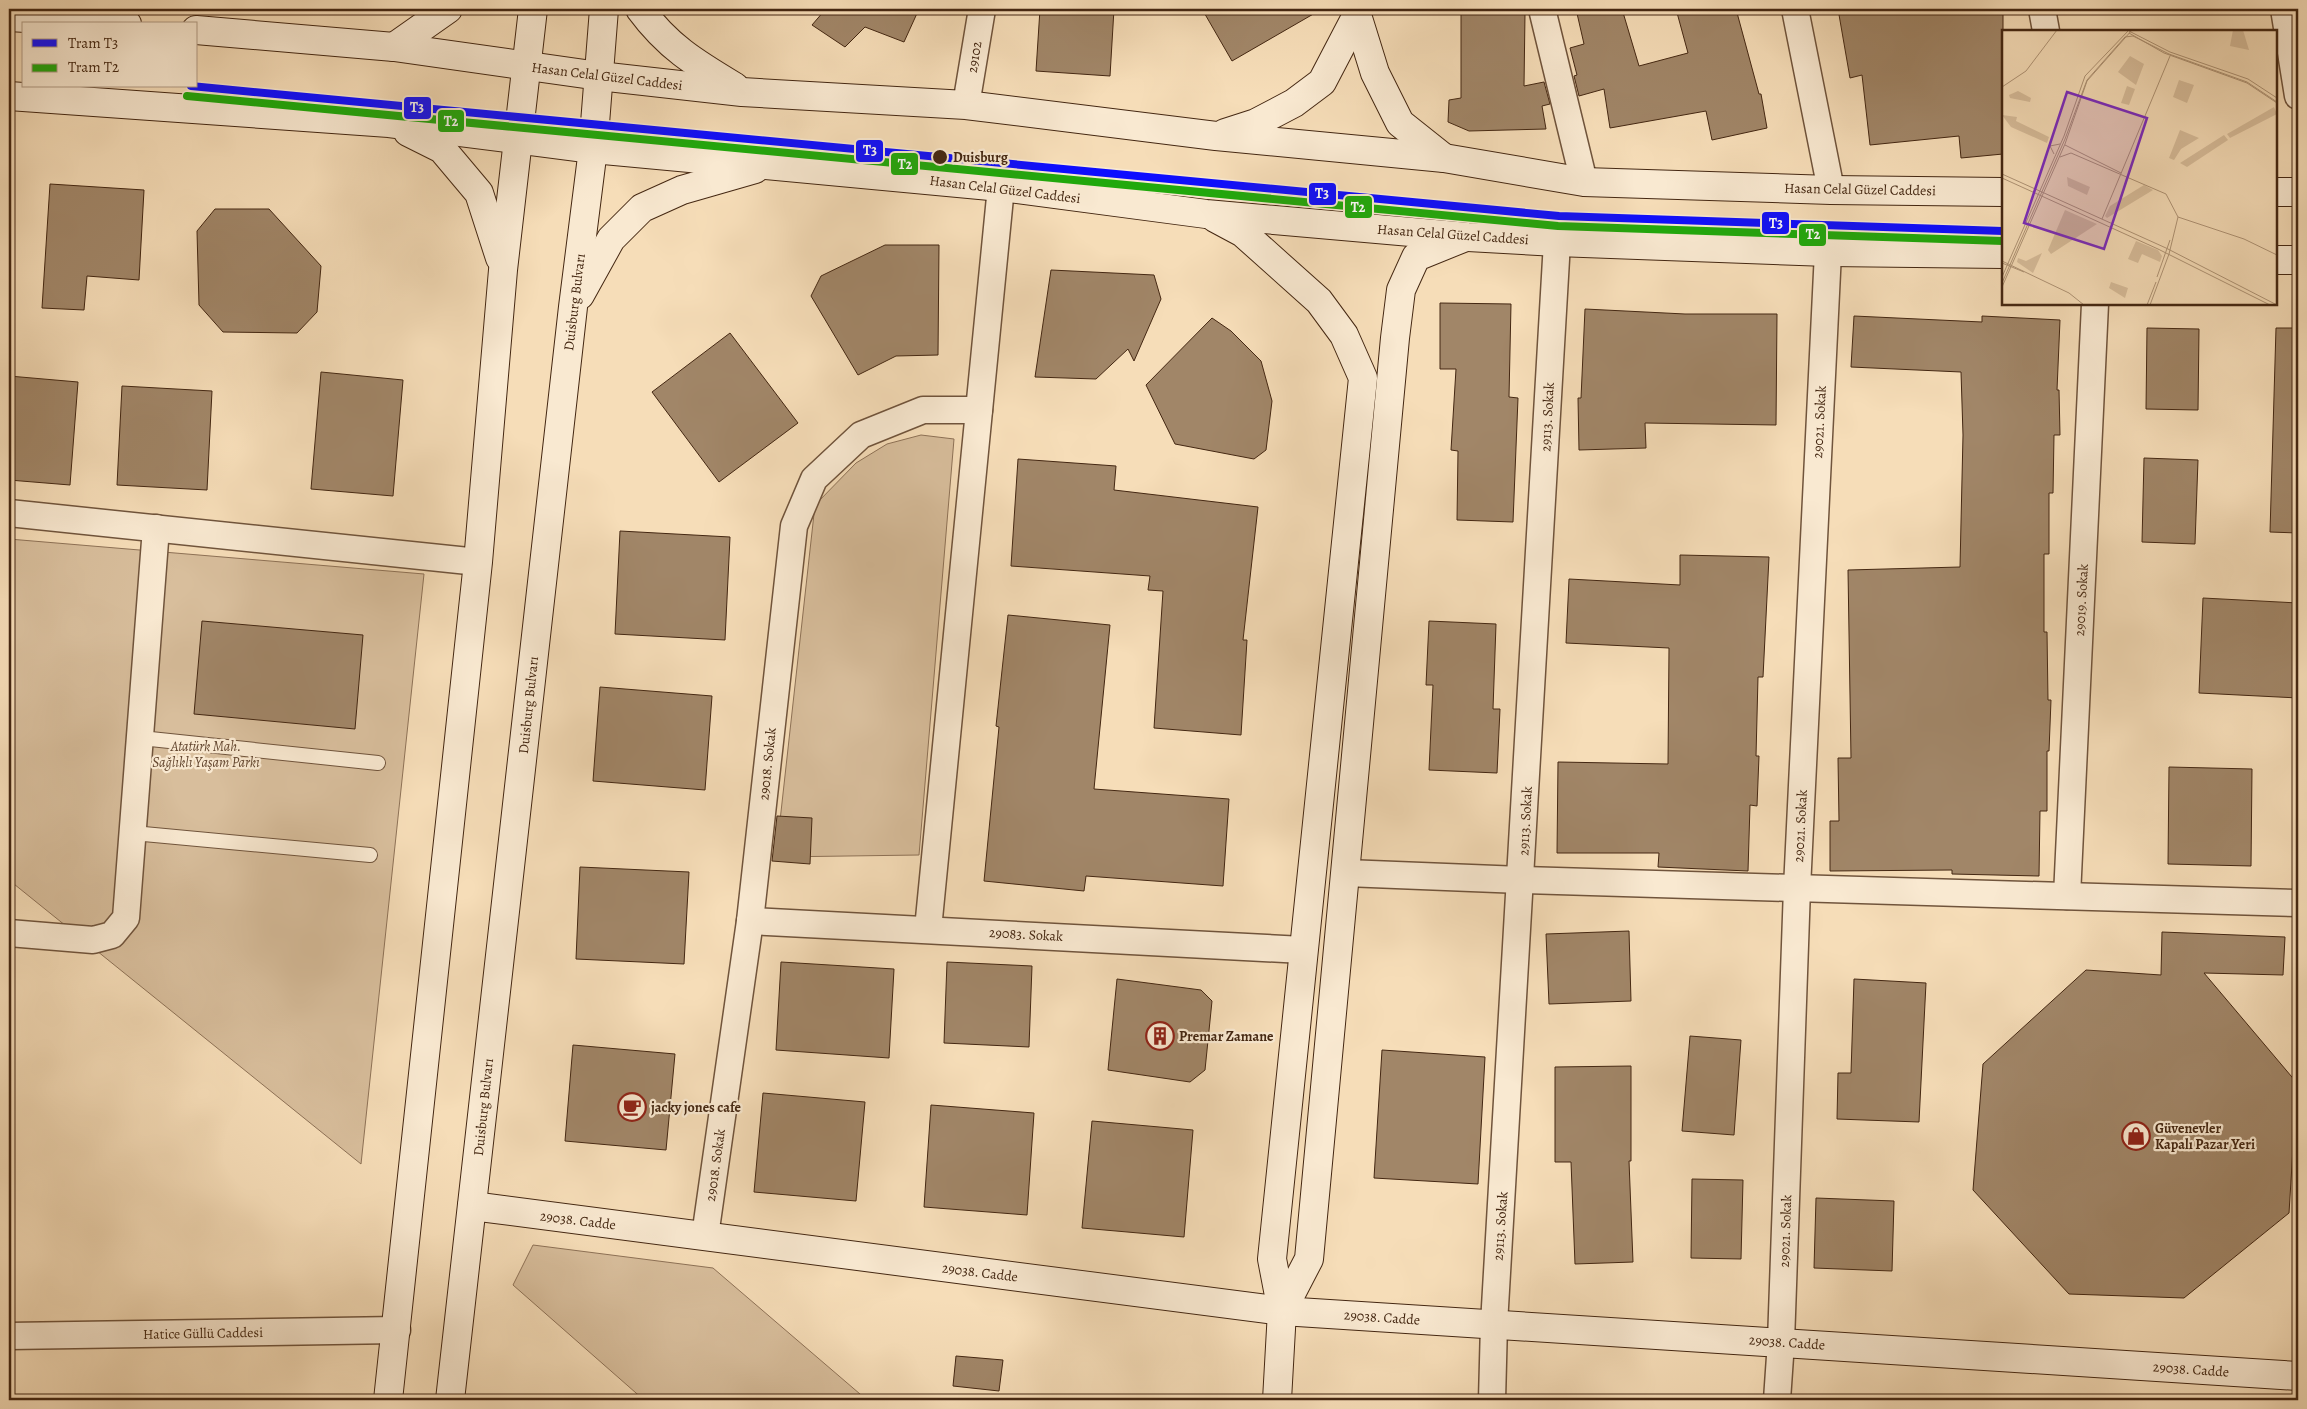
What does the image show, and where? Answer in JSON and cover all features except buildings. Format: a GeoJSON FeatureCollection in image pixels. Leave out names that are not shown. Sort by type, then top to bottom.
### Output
{"type":"FeatureCollection","features":[{"type":"Feature","properties":{"kind":"main road"},"geometry":{"type":"LineString","coordinates":[[394,47],[448,9]]}},
{"type":"Feature","properties":{"kind":"main road"},"geometry":{"type":"LineString","coordinates":[[388,1400],[478,562],[504,270],[525,67],[533,9]]}},
{"type":"Feature","properties":{"kind":"main road","name":"Duisburg Bulvarı"},"geometry":{"type":"LineString","coordinates":[[450,1400],[573,307],[593,148],[604,9]]}},
{"type":"Feature","properties":{"kind":"main road"},"geometry":{"type":"LineString","coordinates":[[640,9],[656,31],[686,58],[742,92]]}},
{"type":"Feature","properties":{"kind":"main road"},"geometry":{"type":"LineString","coordinates":[[1216,136],[1256,123],[1294,103],[1322,82],[1358,12]]}},
{"type":"Feature","properties":{"kind":"main road"},"geometry":{"type":"LineString","coordinates":[[1358,12],[1375,73],[1400,123],[1444,158]]}},
{"type":"Feature","properties":{"kind":"main road"},"geometry":{"type":"LineString","coordinates":[[9,17],[115,18]]}},
{"type":"Feature","properties":{"kind":"main road","name":"Hasan Celal Güzel Caddesi"},"geometry":{"type":"LineString","coordinates":[[198,30],[394,47],[525,67],[742,92],[966,105],[1216,136],[1444,158],[1584,182],[1831,190],[2002,192]]}},
{"type":"Feature","properties":{"kind":"main road","name":"Hasan Celal Güzel Caddesi"},"geometry":{"type":"LineString","coordinates":[[9,96],[389,122],[593,148],[1001,187],[1206,214],[1468,236],[1557,242],[1828,252],[2002,254]]}},
{"type":"Feature","properties":{"kind":"main road"},"geometry":{"type":"LineString","coordinates":[[389,122],[442,148],[462,169],[479,193],[504,270]]}},
{"type":"Feature","properties":{"kind":"main road"},"geometry":{"type":"LineString","coordinates":[[573,307],[612,239],[642,208],[682,190],[771,165]]}},
{"type":"Feature","properties":{"kind":"main road"},"geometry":{"type":"LineString","coordinates":[[2277,192],[2298,192]]}},
{"type":"Feature","properties":{"kind":"main road"},"geometry":{"type":"LineString","coordinates":[[1206,214],[1243,233],[1319,301],[1344,335],[1363,378],[1302,950],[1272,1259],[1282,1311],[1277,1400]]}},
{"type":"Feature","properties":{"kind":"main road"},"geometry":{"type":"LineString","coordinates":[[1282,1311],[1309,1259],[1393,358],[1402,290],[1416,257],[1468,236]]}},
{"type":"Feature","properties":{"kind":"main road"},"geometry":{"type":"LineString","coordinates":[[2277,260],[2298,260]]}},
{"type":"Feature","properties":{"kind":"main road","name":"29038. Cadde"},"geometry":{"type":"LineString","coordinates":[[472,1206],[1282,1311],[2298,1376]]}},
{"type":"Feature","properties":{"kind":"street","name":"29102"},"geometry":{"type":"LineString","coordinates":[[966,105],[982,9]]}},
{"type":"Feature","properties":{"kind":"street"},"geometry":{"type":"LineString","coordinates":[[1542,9],[1584,182]]}},
{"type":"Feature","properties":{"kind":"street"},"geometry":{"type":"LineString","coordinates":[[1795,9],[1831,190]]}},
{"type":"Feature","properties":{"kind":"street"},"geometry":{"type":"LineString","coordinates":[[2042,9],[2046,30]]}},
{"type":"Feature","properties":{"kind":"street"},"geometry":{"type":"LineString","coordinates":[[2284,9],[2298,96]]}},
{"type":"Feature","properties":{"kind":"street"},"geometry":{"type":"LineString","coordinates":[[928,929],[1001,187]]}},
{"type":"Feature","properties":{"kind":"street","name":"29113. Sokak"},"geometry":{"type":"LineString","coordinates":[[1492,1400],[1494,1324],[1557,242]]}},
{"type":"Feature","properties":{"kind":"street","name":"29021. Sokak"},"geometry":{"type":"LineString","coordinates":[[1777,1400],[1781,1342],[1796,888],[1828,252]]}},
{"type":"Feature","properties":{"kind":"street","name":"29019. Sokak"},"geometry":{"type":"LineString","coordinates":[[2067,896],[2094,305]]}},
{"type":"Feature","properties":{"kind":"street","name":"29018. Sokak"},"geometry":{"type":"LineString","coordinates":[[705,1236],[750,921],[794,526],[814,479],[861,435],[923,410],[978,410]]}},
{"type":"Feature","properties":{"kind":"street"},"geometry":{"type":"LineString","coordinates":[[9,513],[478,562]]}},
{"type":"Feature","properties":{"kind":"street"},"geometry":{"type":"LineString","coordinates":[[9,933],[93,940],[112,934],[126,918],[156,528]]}},
{"type":"Feature","properties":{"kind":"street"},"geometry":{"type":"LineString","coordinates":[[1346,873],[1521,880],[2298,902]]}},
{"type":"Feature","properties":{"kind":"street","name":"29083. Sokak"},"geometry":{"type":"LineString","coordinates":[[750,921],[1302,950]]}},
{"type":"Feature","properties":{"kind":"street","name":"Hatice Güllü Caddesi"},"geometry":{"type":"LineString","coordinates":[[9,1336],[397,1330]]}},
{"type":"Feature","properties":{"kind":"lane"},"geometry":{"type":"LineString","coordinates":[[141,738],[378,764]]}},
{"type":"Feature","properties":{"kind":"lane"},"geometry":{"type":"LineString","coordinates":[[133,833],[370,855]]}},
{"type":"Feature","properties":{"kind":"green space"},"geometry":{"type":"Polygon","coordinates":[[[921,435],[954,439],[919,855],[776,857],[815,505],[856,463],[887,444],[921,435]]]}},
{"type":"Feature","properties":{"kind":"green space","name":"Atatürk Mah. Sağlıklı Yaşam Parkı"},"geometry":{"type":"Polygon","coordinates":[[[9,539],[424,574],[361,1164],[9,880],[9,539]]]}},
{"type":"Feature","properties":{"kind":"green space"},"geometry":{"type":"Polygon","coordinates":[[[533,1245],[713,1268],[867,1400],[644,1400],[513,1285],[533,1245]]]}},
{"type":"Feature","properties":{"kind":"tram line","name":"T3"},"geometry":{"type":"LineString","coordinates":[[198,87],[1559,216],[2002,231]]}},
{"type":"Feature","properties":{"kind":"tram line","name":"T2"},"geometry":{"type":"LineString","coordinates":[[187,96],[1558,226],[2002,241]]}},
{"type":"Feature","properties":{"kind":"place","name":"Duisburg"},"geometry":{"type":"Point","coordinates":[940,157]}},
{"type":"Feature","properties":{"kind":"place","name":"Premar Zamane"},"geometry":{"type":"Point","coordinates":[1160,1036]}},
{"type":"Feature","properties":{"kind":"place","name":"jacky jones cafe"},"geometry":{"type":"Point","coordinates":[632,1107]}},
{"type":"Feature","properties":{"kind":"place","name":"Güvenevler Kapalı Pazar Yeri"},"geometry":{"type":"Point","coordinates":[2136,1136]}}]}
